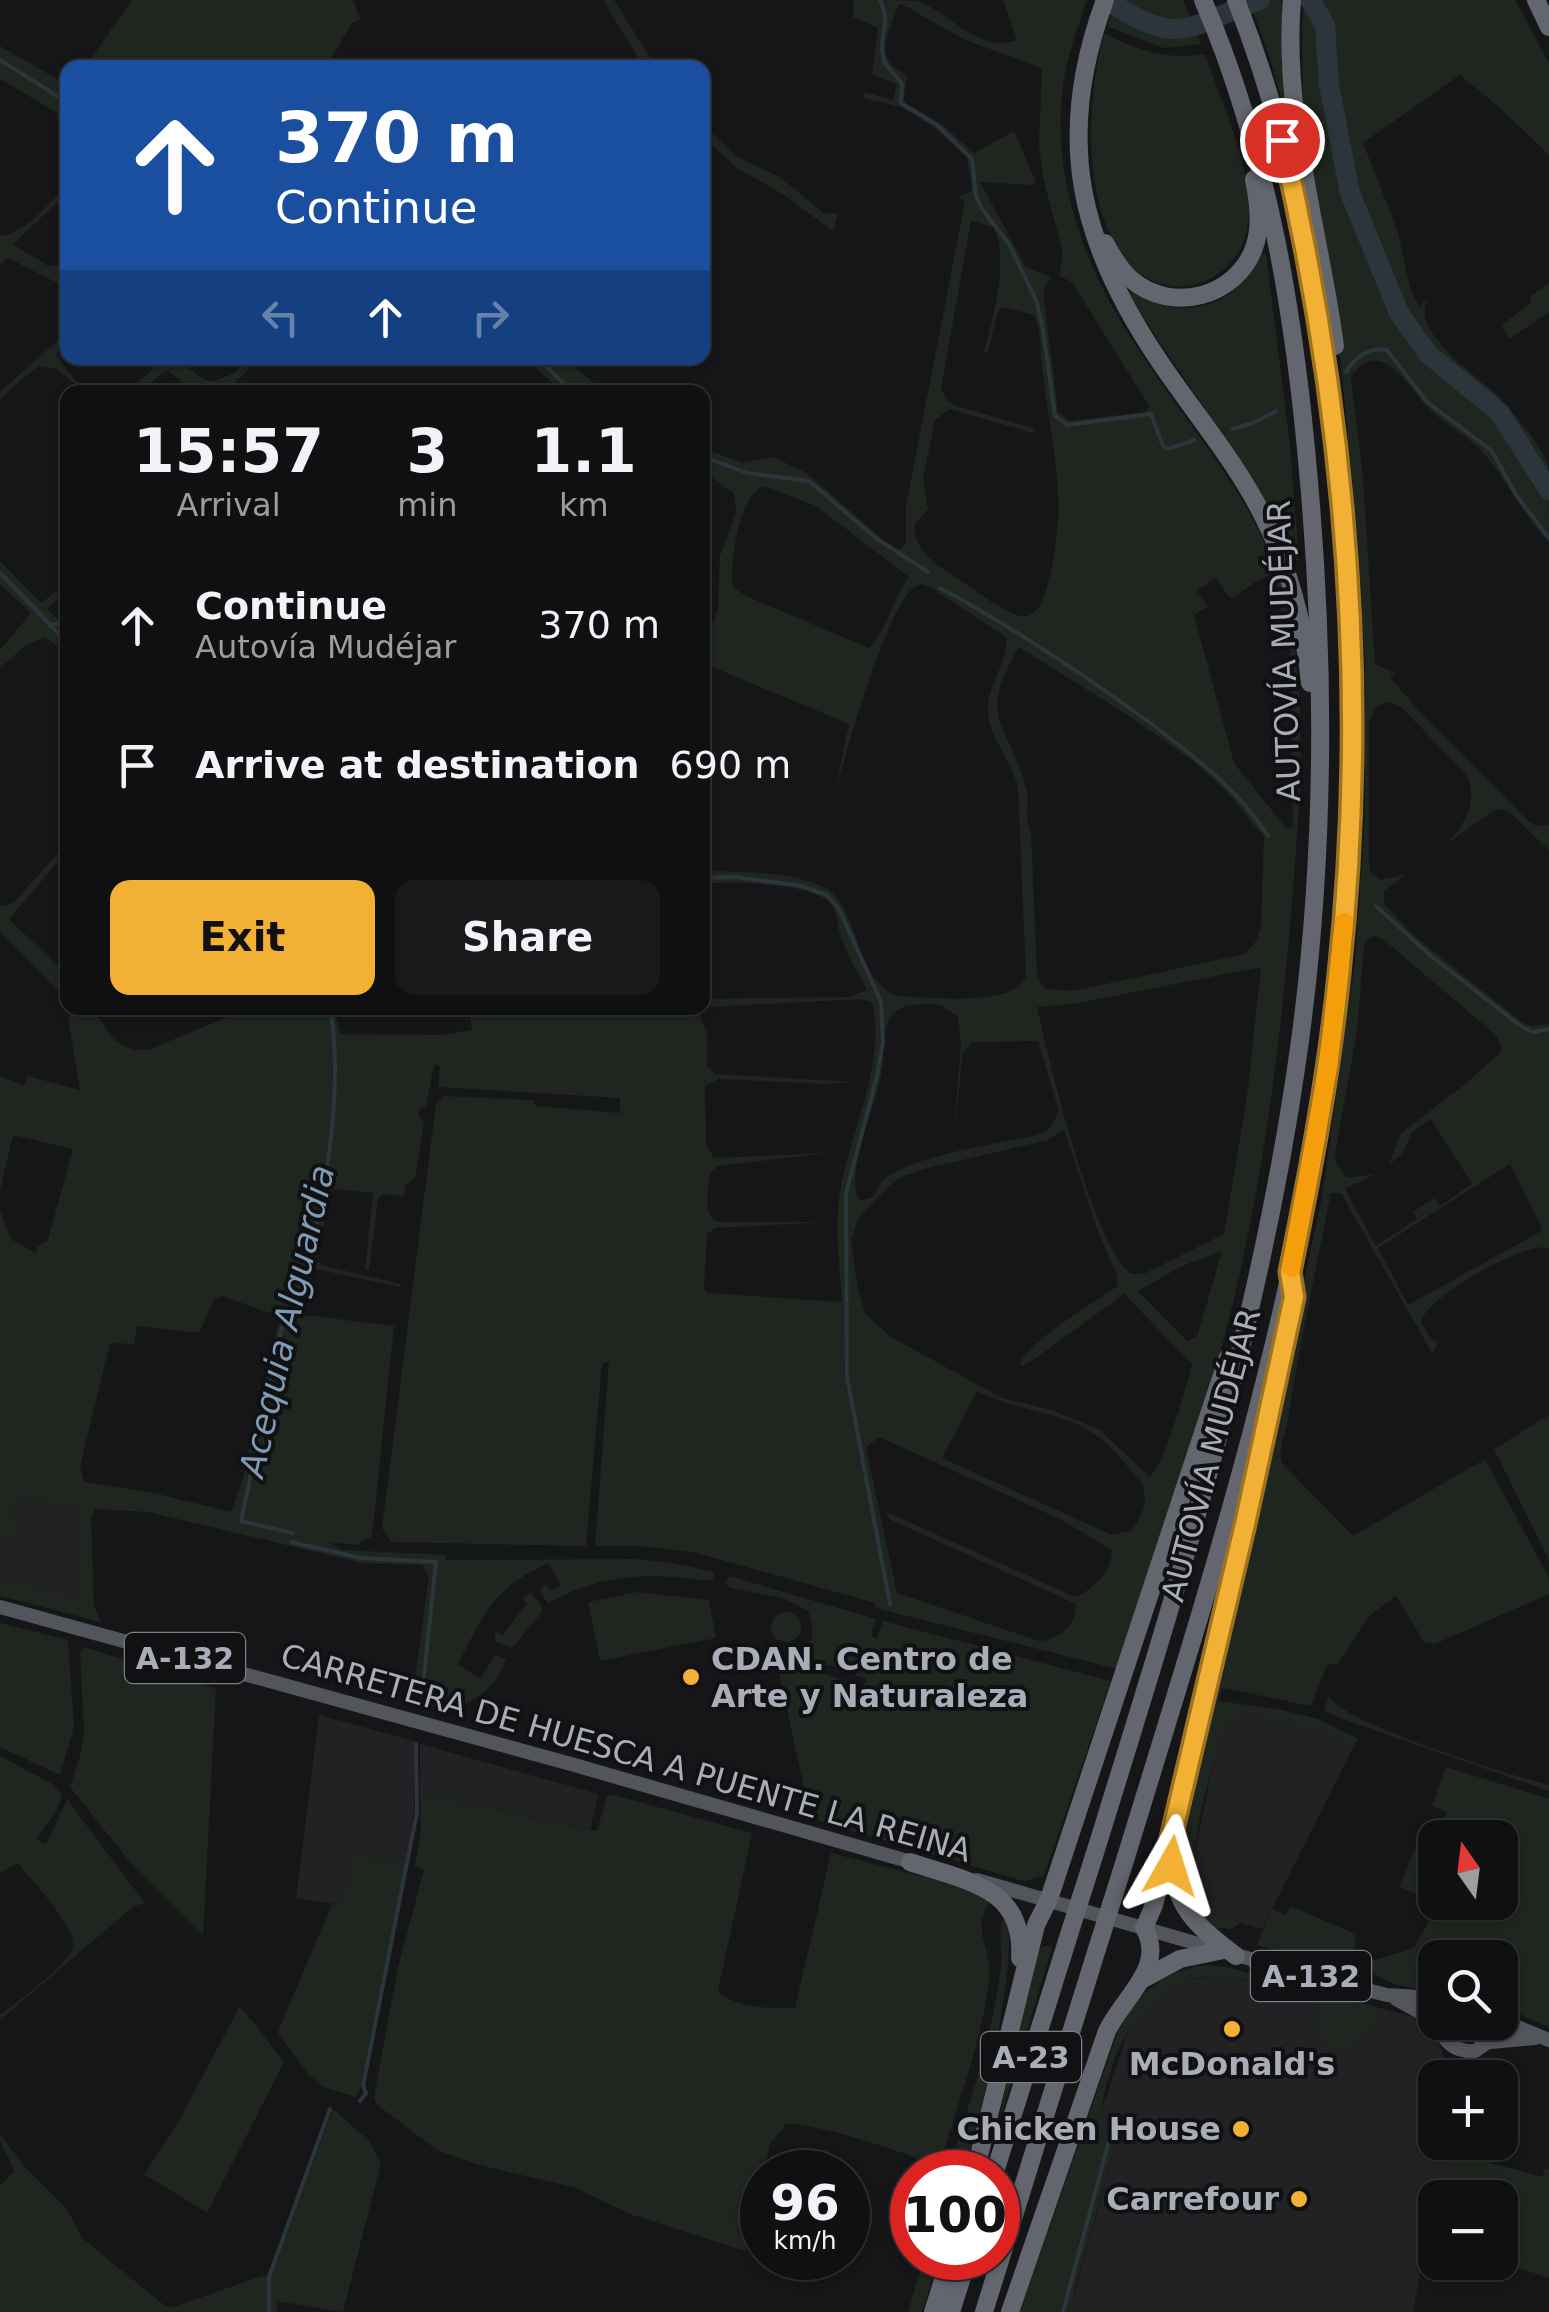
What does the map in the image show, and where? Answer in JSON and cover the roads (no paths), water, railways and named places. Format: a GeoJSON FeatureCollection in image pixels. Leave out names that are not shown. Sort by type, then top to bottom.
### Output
{"type":"FeatureCollection","features":[{"type":"Feature","properties":{"kind":"highway"},"geometry":{"type":"LineString","coordinates":[[1105,0],[1088,52],[1080,106],[1080,172],[1086,214],[1114,286],[1163,366],[1242,479],[1262,512],[1284,564],[1306,647],[1311,700],[1310,789],[1319,806]]}},
{"type":"Feature","properties":{"kind":"highway","name":"AUTOVÍA MUDÉJAR"},"geometry":{"type":"LineString","coordinates":[[1002,2150],[1179,1579],[1251,1308],[1298,1059],[1311,938],[1319,806],[1317,592],[1295,344],[1271,206],[1237,86],[1203,0]]}},
{"type":"Feature","properties":{"kind":"highway","name":"AUTOVÍA MUDÉJAR"},"geometry":{"type":"LineString","coordinates":[[984,2312],[1227,1523],[1290,1272],[1328,1068],[1340,971],[1350,834],[1352,680],[1328,375],[1308,257],[1282,140],[1236,0]]}},
{"type":"Feature","properties":{"kind":"highway"},"geometry":{"type":"LineString","coordinates":[[1292,0],[1292,76],[1297,125],[1320,243],[1347,455],[1338,470]]}},
{"type":"Feature","properties":{"kind":"highway"},"geometry":{"type":"LineString","coordinates":[[1536,0],[1549,28]]}},
{"type":"Feature","properties":{"kind":"highway"},"geometry":{"type":"LineString","coordinates":[[1080,151],[1098,226],[1124,271],[1140,286],[1158,295],[1178,298],[1210,293],[1243,268],[1257,236],[1254,178],[1231,98],[1237,86]]}},
{"type":"Feature","properties":{"kind":"highway"},"geometry":{"type":"LineString","coordinates":[[1010,2312],[1107,2030],[1142,1979],[1152,1952],[1144,1928],[1158,1893],[1294,1297],[1290,1272]]}},
{"type":"Feature","properties":{"kind":"highway"},"geometry":{"type":"LineString","coordinates":[[980,2150],[1036,1925],[1049,1900],[1236,1330],[1251,1308]]}},
{"type":"Feature","properties":{"kind":"highway"},"geometry":{"type":"LineString","coordinates":[[1171,1838],[1171,1873],[1182,1906],[1227,1953]]}},
{"type":"Feature","properties":{"kind":"highway"},"geometry":{"type":"LineString","coordinates":[[910,1862],[974,1884],[1004,1901],[1018,1928],[1017,1974],[1022,1984]]}},
{"type":"Feature","properties":{"kind":"highway"},"geometry":{"type":"LineString","coordinates":[[1142,1979],[1180,1958],[1227,1953]]}},
{"type":"Feature","properties":{"kind":"highway"},"geometry":{"type":"LineString","coordinates":[[933,2312],[943,2280]]}},
{"type":"Feature","properties":{"kind":"highway"},"geometry":{"type":"LineString","coordinates":[[952,2312],[961,2280]]}},
{"type":"Feature","properties":{"kind":"main road","name":"CARRETERA DE HUESCA A PUENTE LA REINA"},"geometry":{"type":"LineString","coordinates":[[0,1607],[571,1764],[1227,1953]]}},
{"type":"Feature","properties":{"kind":"main road","name":"A-132"},"geometry":{"type":"LineString","coordinates":[[1227,1953],[1386,1995],[1418,1997]]}},
{"type":"Feature","properties":{"kind":"main road","name":"A-132"},"geometry":{"type":"LineString","coordinates":[[1386,1995],[1418,2011]]}},
{"type":"Feature","properties":{"kind":"main road","name":"A-132"},"geometry":{"type":"LineString","coordinates":[[1518,2027],[1547,2040]]}},
{"type":"Feature","properties":{"kind":"main road","name":"A-132"},"geometry":{"type":"LineString","coordinates":[[1447,2040],[1462,2051],[1516,2038],[1547,2040]]}},
{"type":"Feature","properties":{"kind":"waterway"},"geometry":{"type":"LineString","coordinates":[[880,0],[885,16],[883,57],[902,84],[901,103],[937,125],[972,159],[976,196],[1009,244],[1036,300],[1055,416],[1068,425],[1151,414],[1163,446],[1168,449],[1194,440]]}},
{"type":"Feature","properties":{"kind":"waterway"},"geometry":{"type":"LineString","coordinates":[[1106,0],[1168,29],[1198,25],[1260,0]]}},
{"type":"Feature","properties":{"kind":"waterway"},"geometry":{"type":"LineString","coordinates":[[1310,0],[1325,25],[1329,85],[1350,193],[1399,313],[1428,354],[1499,412],[1549,490]]}},
{"type":"Feature","properties":{"kind":"waterway"},"geometry":{"type":"LineString","coordinates":[[0,60],[60,98]]}},
{"type":"Feature","properties":{"kind":"waterway"},"geometry":{"type":"LineString","coordinates":[[1346,372],[1363,354],[1387,350],[1427,402],[1492,451],[1516,495],[1549,538]]}},
{"type":"Feature","properties":{"kind":"waterway"},"geometry":{"type":"LineString","coordinates":[[545,365],[565,385]]}},
{"type":"Feature","properties":{"kind":"waterway"},"geometry":{"type":"LineString","coordinates":[[1232,429],[1276,411]]}},
{"type":"Feature","properties":{"kind":"waterway"},"geometry":{"type":"LineString","coordinates":[[710,459],[747,473],[809,481],[877,539],[928,572]]}},
{"type":"Feature","properties":{"kind":"waterway","name":"Acequia Alguardia"},"geometry":{"type":"LineString","coordinates":[[0,573],[60,635]]}},
{"type":"Feature","properties":{"kind":"waterway"},"geometry":{"type":"LineString","coordinates":[[940,588],[1049,653],[1153,725],[1230,789],[1268,836]]}},
{"type":"Feature","properties":{"kind":"waterway"},"geometry":{"type":"LineString","coordinates":[[49,625],[60,623]]}},
{"type":"Feature","properties":{"kind":"waterway"},"geometry":{"type":"LineString","coordinates":[[710,878],[802,886],[827,895],[839,909],[881,1002],[883,1043],[877,1076],[846,1193],[847,1377],[890,1604]]}},
{"type":"Feature","properties":{"kind":"waterway"},"geometry":{"type":"LineString","coordinates":[[1376,906],[1431,956],[1522,1027],[1533,1032],[1549,1029]]}},
{"type":"Feature","properties":{"kind":"waterway","name":"Acequia Alguardia"},"geometry":{"type":"LineString","coordinates":[[293,1533],[241,1521],[282,1327],[304,1278],[320,1209],[334,1105],[331,1015]]}},
{"type":"Feature","properties":{"kind":"waterway","name":"Acequia Alguardia"},"geometry":{"type":"LineString","coordinates":[[291,1542],[361,1558],[436,1562],[421,1704]]}},
{"type":"Feature","properties":{"kind":"waterway","name":"Acequia Alguardia"},"geometry":{"type":"LineString","coordinates":[[360,2101],[366,2093],[363,2086],[417,1812],[416,1744]]}},
{"type":"Feature","properties":{"kind":"waterway","name":"Acequia Alguardia"},"geometry":{"type":"LineString","coordinates":[[269,2312],[269,2277],[330,2109]]}},
{"type":"Feature","properties":{"kind":"waterway"},"geometry":{"type":"LineString","coordinates":[[1063,2312],[1109,2141]]}},
{"type":"Feature","properties":{"kind":"place","name":"CDAN. Centro de Arte y Naturaleza"},"geometry":{"type":"Point","coordinates":[691,1677]}},
{"type":"Feature","properties":{"kind":"place","name":"McDonald's"},"geometry":{"type":"Point","coordinates":[1232,2029]}},
{"type":"Feature","properties":{"kind":"place","name":"Chicken House"},"geometry":{"type":"Point","coordinates":[1241,2129]}},
{"type":"Feature","properties":{"kind":"place","name":"Carrefour"},"geometry":{"type":"Point","coordinates":[1299,2199]}}]}
